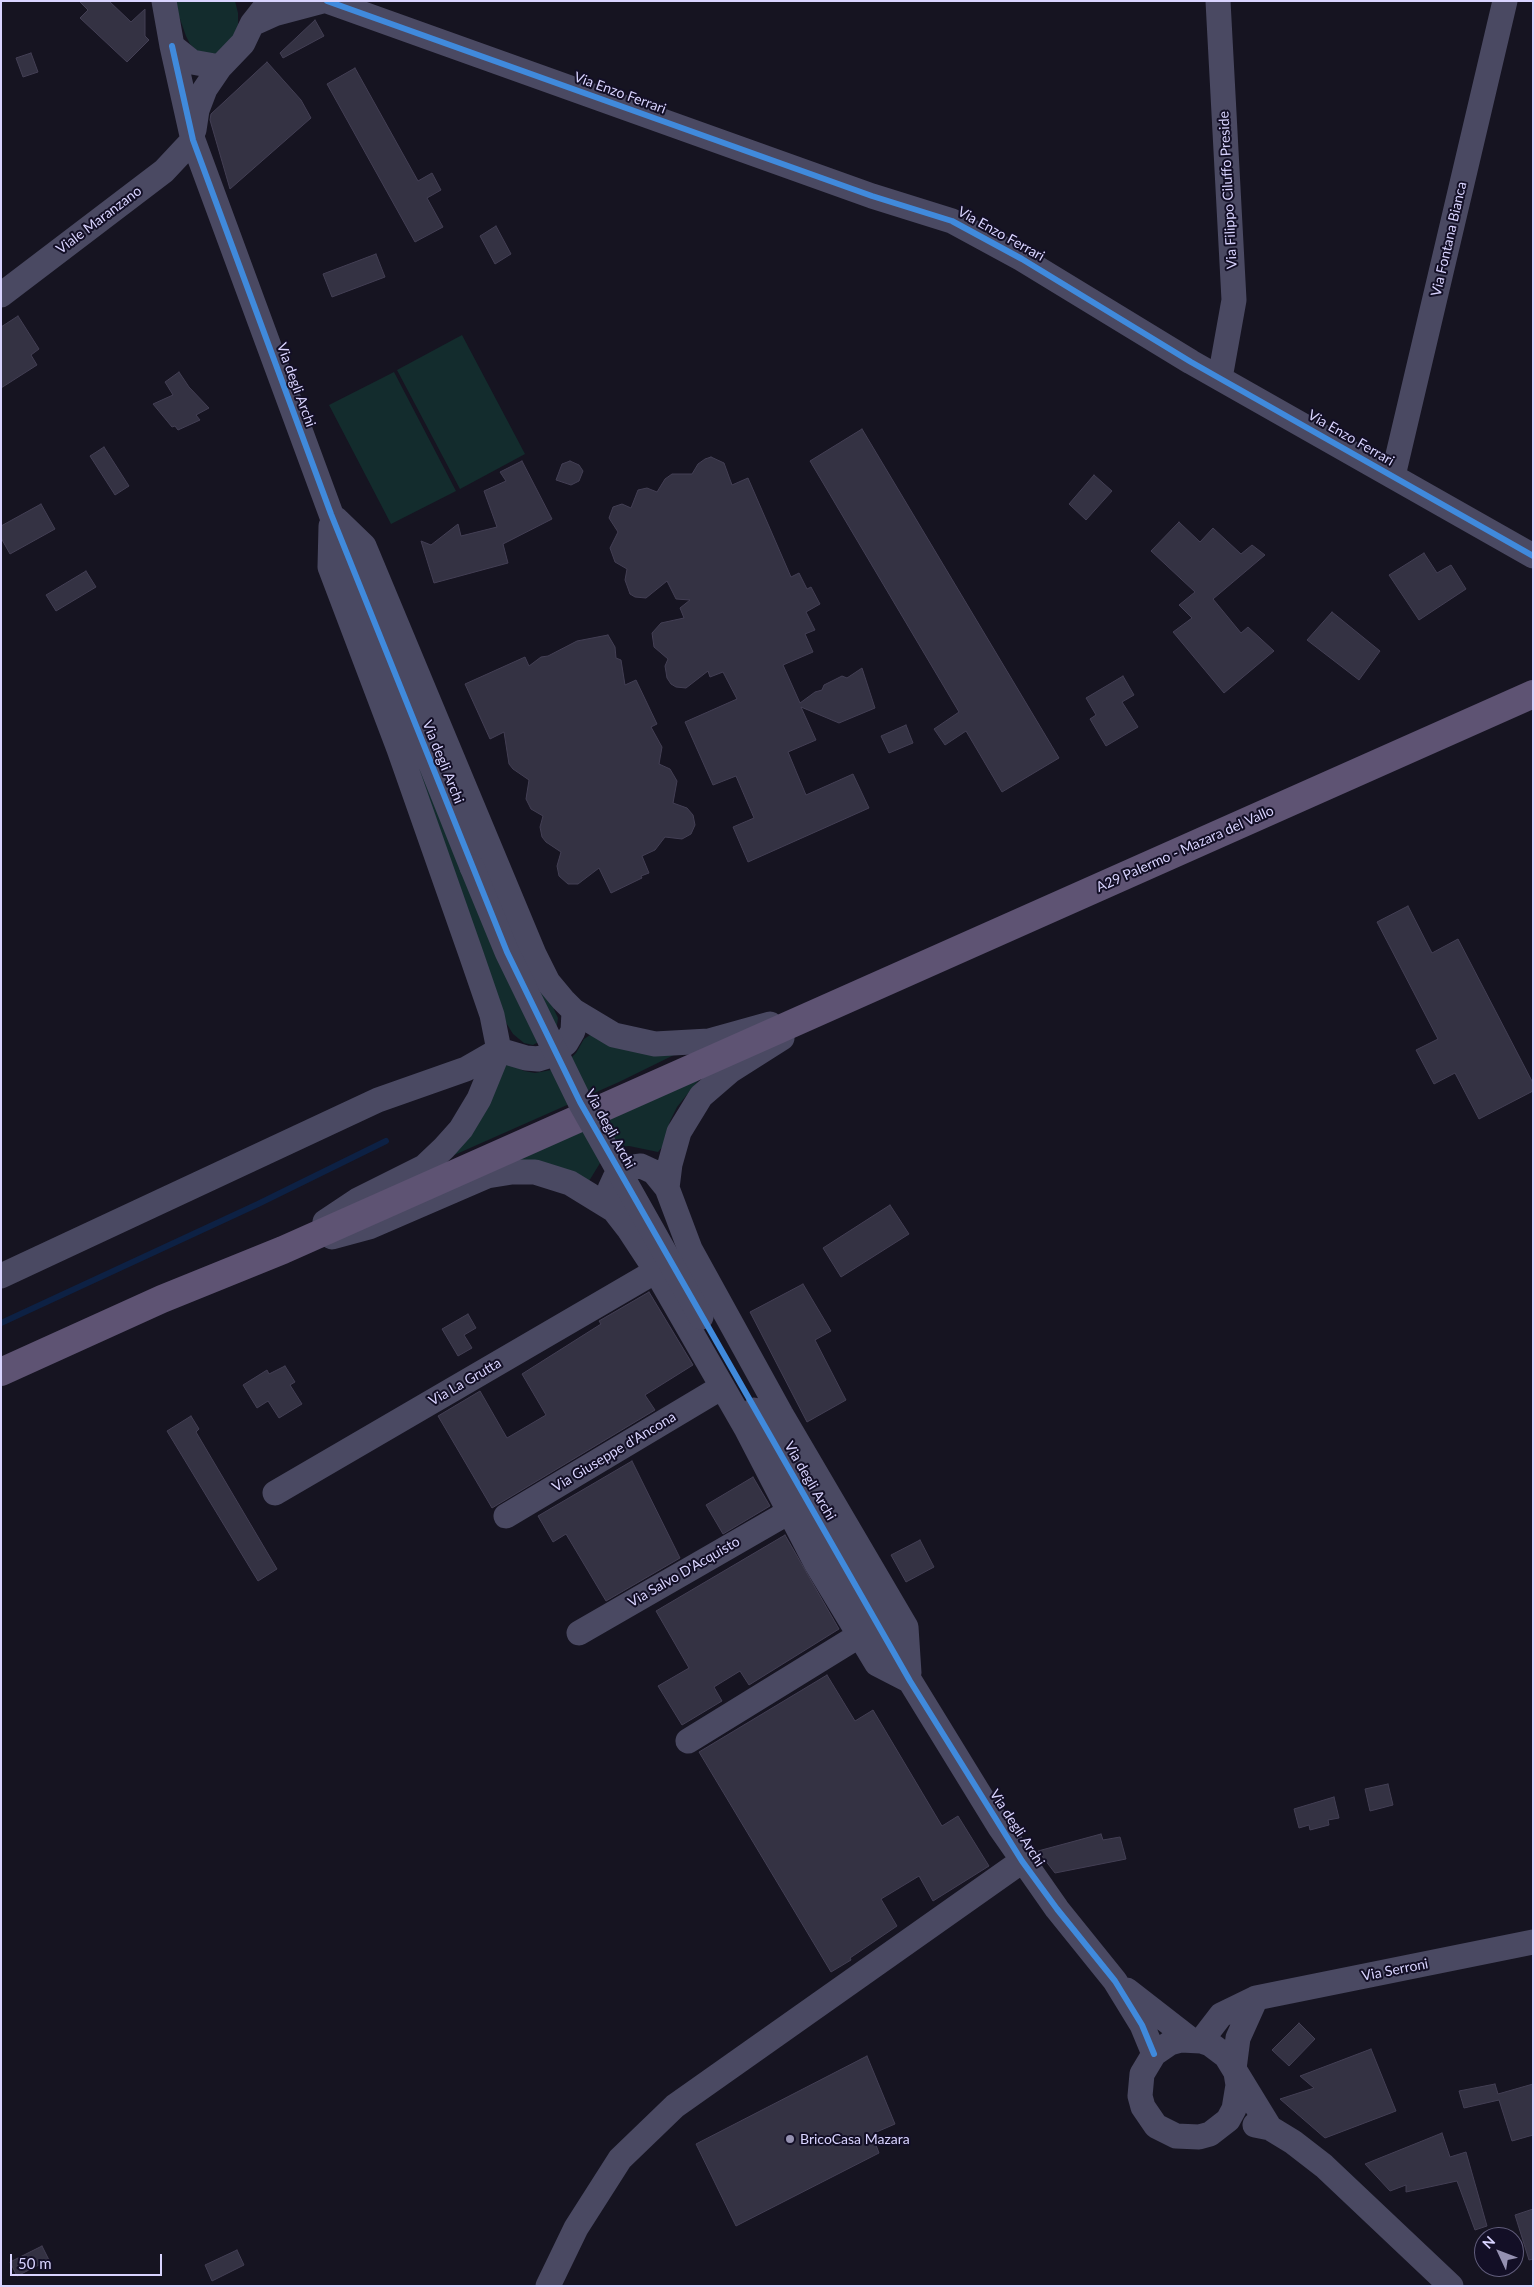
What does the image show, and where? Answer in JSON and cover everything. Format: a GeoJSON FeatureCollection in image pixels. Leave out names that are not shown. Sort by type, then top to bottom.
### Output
{"type":"FeatureCollection","features":[{"type":"Feature","properties":{"kind":"main road","name":"A29 Palermo - Mazara del Vallo"},"geometry":{"type":"LineString","coordinates":[[1,1372],[162,1299],[283,1250],[1533,694]]}},
{"type":"Feature","properties":{"kind":"street"},"geometry":{"type":"LineString","coordinates":[[193,140],[197,110],[204,89],[220,67],[243,43],[249,13],[270,1]]}},
{"type":"Feature","properties":{"kind":"street"},"geometry":{"type":"LineString","coordinates":[[249,13],[282,11],[323,1]]}},
{"type":"Feature","properties":{"kind":"street","name":"Via Enzo Ferrari"},"geometry":{"type":"LineString","coordinates":[[327,1],[872,196],[952,220],[1022,259],[1220,378],[1533,556]]}},
{"type":"Feature","properties":{"kind":"street","name":"Via Filippo Ciluffo Preside"},"geometry":{"type":"LineString","coordinates":[[1218,1],[1234,300],[1220,378]]}},
{"type":"Feature","properties":{"kind":"street","name":"Via Fontana Bianca"},"geometry":{"type":"LineString","coordinates":[[1393,476],[1505,1]]}},
{"type":"Feature","properties":{"kind":"street","name":"Via degli Archi"},"geometry":{"type":"LineString","coordinates":[[164,2],[193,140],[331,514],[507,952],[580,1102],[910,1681],[1022,1861],[1058,1910],[1115,1981],[1142,2025],[1154,2054]]}},
{"type":"Feature","properties":{"kind":"street"},"geometry":{"type":"LineString","coordinates":[[172,46],[192,62],[220,67]]}},
{"type":"Feature","properties":{"kind":"street","name":"Viale Maranzano"},"geometry":{"type":"LineString","coordinates":[[1,295],[164,171],[193,140]]}},
{"type":"Feature","properties":{"kind":"street"},"geometry":{"type":"LineString","coordinates":[[331,514],[364,546],[534,954],[548,982],[574,1011],[614,1035],[655,1044],[684,1044],[708,1042],[838,1004]]}},
{"type":"Feature","properties":{"kind":"street"},"geometry":{"type":"LineString","coordinates":[[283,1250],[358,1200],[424,1167],[461,1129],[479,1099],[499,1050],[492,1015],[471,954],[399,749],[330,566],[331,514]]}},
{"type":"Feature","properties":{"kind":"street"},"geometry":{"type":"LineString","coordinates":[[667,1188],[670,1164],[679,1132],[701,1096],[730,1071],[838,1004]]}},
{"type":"Feature","properties":{"kind":"street"},"geometry":{"type":"LineString","coordinates":[[1,1276],[378,1100],[466,1069],[499,1050],[526,1058],[538,1059],[551,1055],[566,1043],[573,1031],[574,1011]]}},
{"type":"Feature","properties":{"kind":"street"},"geometry":{"type":"LineString","coordinates":[[614,1210],[610,1189],[614,1178],[626,1168],[641,1166],[654,1172],[667,1188],[690,1249],[781,1414],[906,1627],[910,1681]]}},
{"type":"Feature","properties":{"kind":"street"},"geometry":{"type":"LineString","coordinates":[[283,1250],[369,1227],[487,1176],[512,1172],[535,1172],[570,1183],[614,1210],[656,1271],[722,1387],[816,1563],[860,1636],[878,1664],[910,1681]]}},
{"type":"Feature","properties":{"kind":"street","name":"Via La Grutta"},"geometry":{"type":"LineString","coordinates":[[275,1493],[656,1271]]}},
{"type":"Feature","properties":{"kind":"street","name":"Via Giuseppe d'Ancona"},"geometry":{"type":"LineString","coordinates":[[506,1516],[722,1387]]}},
{"type":"Feature","properties":{"kind":"street","name":"Via Salvo D'Acquisto"},"geometry":{"type":"LineString","coordinates":[[580,1633],[789,1512]]}},
{"type":"Feature","properties":{"kind":"street"},"geometry":{"type":"LineString","coordinates":[[688,1741],[860,1636]]}},
{"type":"Feature","properties":{"kind":"street"},"geometry":{"type":"LineString","coordinates":[[548,2286],[576,2228],[620,2159],[675,2106],[1022,1861]]}},
{"type":"Feature","properties":{"kind":"street","name":"Via Serroni"},"geometry":{"type":"LineString","coordinates":[[1196,2040],[1221,2015],[1256,1998],[1533,1942]]}},
{"type":"Feature","properties":{"kind":"street","name":"Via degli Archi"},"geometry":{"type":"LineString","coordinates":[[1115,1981],[1196,2040]]}},
{"type":"Feature","properties":{"kind":"street"},"geometry":{"type":"LineString","coordinates":[[1256,1998],[1238,2038],[1235,2071],[1238,2097],[1228,2120],[1210,2134],[1187,2138],[1176,2136],[1156,2126],[1146,2112],[1140,2096],[1142,2074],[1154,2054],[1170,2043],[1196,2040],[1219,2049],[1226,2056],[1235,2071],[1270,2128]]}},
{"type":"Feature","properties":{"kind":"street"},"geometry":{"type":"LineString","coordinates":[[1228,2120],[1270,2128],[1294,2142],[1324,2166],[1451,2286]]}},
{"type":"Feature","properties":{"kind":"green space"},"geometry":{"type":"Polygon","coordinates":[[[176,1],[235,1],[238,25],[232,41],[215,54],[197,51],[190,44],[186,36],[175,5],[176,1]]]}},
{"type":"Feature","properties":{"kind":"green space"},"geometry":{"type":"Polygon","coordinates":[[[462,335],[525,454],[460,489],[397,370],[462,335]]]}},
{"type":"Feature","properties":{"kind":"green space"},"geometry":{"type":"Polygon","coordinates":[[[394,372],[456,491],[391,524],[329,405],[394,372]]]}},
{"type":"Feature","properties":{"kind":"green space"},"geometry":{"type":"Polygon","coordinates":[[[435,729],[519,935],[558,1018],[556,1032],[533,1045],[524,1043],[513,1034],[505,1021],[403,745],[435,729]]]}},
{"type":"Feature","properties":{"kind":"green space"},"geometry":{"type":"Polygon","coordinates":[[[590,1035],[676,1054],[619,1082],[452,1156],[498,1067],[510,1064],[524,1071],[535,1073],[551,1070],[568,1061],[576,1053],[584,1039],[590,1035]]]}},
{"type":"Feature","properties":{"kind":"green space"},"geometry":{"type":"Polygon","coordinates":[[[702,1076],[677,1107],[670,1121],[664,1145],[658,1152],[629,1146],[618,1147],[605,1155],[589,1181],[505,1162],[702,1076]]]}},
{"type":"Feature","properties":{"kind":"building"},"geometry":{"type":"Polygon","coordinates":[[[79,1],[109,1],[131,22],[145,9],[145,36],[149,40],[127,62],[80,18],[88,10],[79,1]]]}},
{"type":"Feature","properties":{"kind":"building"},"geometry":{"type":"Polygon","coordinates":[[[315,20],[324,36],[283,58],[280,53],[315,20]]]}},
{"type":"Feature","properties":{"kind":"building"},"geometry":{"type":"Polygon","coordinates":[[[31,53],[38,72],[23,77],[16,58],[31,53]]]}},
{"type":"Feature","properties":{"kind":"building"},"geometry":{"type":"Polygon","coordinates":[[[267,62],[301,100],[311,118],[230,189],[210,120],[211,114],[267,62]]]}},
{"type":"Feature","properties":{"kind":"building"},"geometry":{"type":"Polygon","coordinates":[[[355,68],[418,181],[432,173],[441,190],[427,198],[443,227],[415,242],[327,84],[355,68]]]}},
{"type":"Feature","properties":{"kind":"building"},"geometry":{"type":"Polygon","coordinates":[[[496,226],[511,254],[495,264],[480,236],[496,226]]]}},
{"type":"Feature","properties":{"kind":"building"},"geometry":{"type":"Polygon","coordinates":[[[376,254],[385,277],[332,297],[323,274],[376,254]]]}},
{"type":"Feature","properties":{"kind":"building"},"geometry":{"type":"Polygon","coordinates":[[[18,316],[39,349],[31,355],[37,365],[1,388],[1,327],[18,316]]]}},
{"type":"Feature","properties":{"kind":"building"},"geometry":{"type":"Polygon","coordinates":[[[179,372],[189,387],[209,408],[196,415],[200,420],[178,430],[175,426],[172,427],[153,404],[173,395],[165,382],[179,372]]]}},
{"type":"Feature","properties":{"kind":"building"},"geometry":{"type":"Polygon","coordinates":[[[862,429],[1059,758],[1002,792],[966,731],[945,745],[934,729],[959,712],[810,461],[862,429]]]}},
{"type":"Feature","properties":{"kind":"building"},"geometry":{"type":"Polygon","coordinates":[[[104,447],[129,486],[115,495],[90,456],[104,447]]]}},
{"type":"Feature","properties":{"kind":"building"},"geometry":{"type":"Polygon","coordinates":[[[711,457],[724,463],[732,485],[748,478],[791,577],[799,573],[807,589],[811,587],[820,604],[806,612],[815,630],[805,634],[813,652],[783,665],[800,703],[815,692],[822,690],[824,685],[842,676],[847,678],[862,668],[875,708],[839,723],[801,707],[816,740],[788,752],[806,795],[853,774],[869,808],[748,862],[733,827],[754,818],[736,776],[713,785],[685,722],[737,699],[723,672],[710,677],[708,671],[686,688],[676,687],[671,684],[667,678],[665,666],[668,659],[654,647],[652,633],[661,623],[684,618],[680,608],[690,600],[676,599],[667,581],[646,598],[635,597],[630,594],[625,580],[627,569],[615,562],[610,548],[618,532],[609,518],[613,507],[622,504],[631,508],[638,490],[647,488],[657,492],[665,479],[672,474],[692,474],[698,464],[711,457]]]}},
{"type":"Feature","properties":{"kind":"building"},"geometry":{"type":"Polygon","coordinates":[[[522,461],[552,519],[503,544],[508,563],[434,583],[421,541],[431,545],[458,524],[461,536],[497,527],[484,491],[506,481],[500,472],[522,461]]]}},
{"type":"Feature","properties":{"kind":"building"},"geometry":{"type":"Polygon","coordinates":[[[570,461],[579,465],[583,471],[579,481],[571,485],[556,480],[562,464],[570,461]]]}},
{"type":"Feature","properties":{"kind":"building"},"geometry":{"type":"Polygon","coordinates":[[[1094,475],[1112,491],[1086,520],[1069,504],[1094,475]]]}},
{"type":"Feature","properties":{"kind":"building"},"geometry":{"type":"Polygon","coordinates":[[[41,504],[55,529],[10,554],[1,538],[1,526],[41,504]]]}},
{"type":"Feature","properties":{"kind":"building"},"geometry":{"type":"Polygon","coordinates":[[[1179,522],[1200,542],[1213,528],[1241,554],[1252,545],[1265,555],[1213,599],[1241,633],[1248,627],[1274,651],[1224,693],[1173,632],[1192,618],[1179,605],[1195,592],[1151,551],[1179,522]]]}},
{"type":"Feature","properties":{"kind":"building"},"geometry":{"type":"Polygon","coordinates":[[[1424,553],[1437,573],[1451,565],[1466,589],[1419,620],[1389,575],[1424,553]]]}},
{"type":"Feature","properties":{"kind":"building"},"geometry":{"type":"Polygon","coordinates":[[[86,571],[96,587],[56,611],[46,595],[86,571]]]}},
{"type":"Feature","properties":{"kind":"building"},"geometry":{"type":"Polygon","coordinates":[[[1332,612],[1380,651],[1359,680],[1307,640],[1332,612]]]}},
{"type":"Feature","properties":{"kind":"building"},"geometry":{"type":"Polygon","coordinates":[[[608,635],[615,647],[616,658],[621,660],[625,685],[636,680],[657,724],[651,727],[662,747],[659,764],[670,769],[677,781],[673,803],[687,808],[693,815],[695,825],[691,834],[682,839],[665,837],[655,850],[642,856],[649,873],[611,893],[599,868],[578,884],[568,884],[559,876],[557,866],[561,852],[542,837],[540,827],[543,816],[531,809],[526,799],[529,780],[509,764],[504,732],[490,739],[465,684],[525,657],[529,666],[541,657],[548,656],[577,641],[608,635]]]}},
{"type":"Feature","properties":{"kind":"building"},"geometry":{"type":"Polygon","coordinates":[[[1123,676],[1134,695],[1122,702],[1138,727],[1106,746],[1090,719],[1096,715],[1086,698],[1123,676]]]}},
{"type":"Feature","properties":{"kind":"building"},"geometry":{"type":"Polygon","coordinates":[[[906,725],[913,743],[889,753],[881,736],[906,725]]]}},
{"type":"Feature","properties":{"kind":"building"},"geometry":{"type":"Polygon","coordinates":[[[1408,906],[1432,953],[1458,939],[1533,1083],[1533,1091],[1479,1119],[1455,1073],[1434,1084],[1416,1050],[1438,1039],[1377,922],[1408,906]]]}},
{"type":"Feature","properties":{"kind":"building"},"geometry":{"type":"Polygon","coordinates":[[[890,1205],[909,1234],[841,1277],[823,1248],[890,1205]]]}},
{"type":"Feature","properties":{"kind":"building"},"geometry":{"type":"Polygon","coordinates":[[[803,1284],[831,1331],[815,1340],[846,1400],[807,1422],[750,1312],[803,1284]]]}},
{"type":"Feature","properties":{"kind":"building"},"geometry":{"type":"Polygon","coordinates":[[[649,1292],[693,1365],[645,1395],[655,1410],[492,1508],[438,1416],[480,1391],[507,1438],[546,1415],[522,1374],[601,1324],[599,1321],[649,1292]]]}},
{"type":"Feature","properties":{"kind":"building"},"geometry":{"type":"Polygon","coordinates":[[[468,1314],[476,1328],[464,1335],[472,1348],[458,1356],[442,1329],[468,1314]]]}},
{"type":"Feature","properties":{"kind":"building"},"geometry":{"type":"Polygon","coordinates":[[[285,1366],[295,1382],[290,1385],[302,1404],[279,1418],[268,1401],[257,1408],[243,1385],[267,1370],[269,1374],[285,1366]]]}},
{"type":"Feature","properties":{"kind":"building"},"geometry":{"type":"Polygon","coordinates":[[[191,1416],[199,1429],[196,1432],[277,1569],[258,1581],[167,1431],[191,1416]]]}},
{"type":"Feature","properties":{"kind":"building"},"geometry":{"type":"Polygon","coordinates":[[[632,1461],[680,1558],[606,1601],[566,1534],[553,1542],[538,1516],[632,1461]]]}},
{"type":"Feature","properties":{"kind":"building"},"geometry":{"type":"Polygon","coordinates":[[[753,1477],[770,1506],[723,1534],[706,1505],[753,1477]]]}},
{"type":"Feature","properties":{"kind":"building"},"geometry":{"type":"Polygon","coordinates":[[[785,1535],[839,1629],[749,1685],[740,1671],[714,1687],[722,1701],[682,1725],[658,1686],[689,1668],[656,1611],[785,1535]]]}},
{"type":"Feature","properties":{"kind":"building"},"geometry":{"type":"Polygon","coordinates":[[[920,1540],[934,1567],[906,1582],[891,1555],[920,1540]]]}},
{"type":"Feature","properties":{"kind":"building"},"geometry":{"type":"Polygon","coordinates":[[[827,1675],[855,1721],[873,1710],[942,1826],[958,1816],[989,1866],[933,1901],[919,1876],[881,1899],[897,1926],[850,1958],[851,1960],[831,1972],[699,1752],[827,1675]]]}},
{"type":"Feature","properties":{"kind":"building"},"geometry":{"type":"Polygon","coordinates":[[[1388,1784],[1393,1805],[1370,1811],[1365,1789],[1388,1784]]]}},
{"type":"Feature","properties":{"kind":"building"},"geometry":{"type":"Polygon","coordinates":[[[1334,1797],[1339,1818],[1328,1820],[1329,1825],[1310,1830],[1309,1825],[1299,1828],[1294,1809],[1334,1797]]]}},
{"type":"Feature","properties":{"kind":"building"},"geometry":{"type":"Polygon","coordinates":[[[1101,1834],[1103,1840],[1120,1837],[1126,1859],[1055,1873],[1038,1851],[1101,1834]]]}},
{"type":"Feature","properties":{"kind":"building"},"geometry":{"type":"Polygon","coordinates":[[[1299,2023],[1315,2039],[1289,2066],[1272,2050],[1299,2023]]]}},
{"type":"Feature","properties":{"kind":"building"},"geometry":{"type":"Polygon","coordinates":[[[1371,2049],[1396,2111],[1325,2138],[1280,2099],[1314,2088],[1300,2076],[1371,2049]]]}},
{"type":"Feature","properties":{"kind":"building","name":"BricoCasa Mazara"},"geometry":{"type":"Polygon","coordinates":[[[867,2056],[895,2124],[872,2134],[879,2153],[736,2226],[696,2144],[867,2056]]]}},
{"type":"Feature","properties":{"kind":"building"},"geometry":{"type":"Polygon","coordinates":[[[1495,2084],[1498,2094],[1533,2084],[1533,2135],[1512,2141],[1499,2100],[1464,2108],[1459,2091],[1495,2084]]]}},
{"type":"Feature","properties":{"kind":"building"},"geometry":{"type":"Polygon","coordinates":[[[1442,2133],[1450,2157],[1466,2152],[1487,2226],[1474,2227],[1457,2181],[1406,2192],[1406,2185],[1390,2191],[1365,2164],[1442,2133]]]}},
{"type":"Feature","properties":{"kind":"building"},"geometry":{"type":"Polygon","coordinates":[[[1533,2209],[1533,2259],[1529,2260],[1524,2244],[1524,2227],[1519,2227],[1515,2215],[1533,2209]]]}},
{"type":"Feature","properties":{"kind":"building"},"geometry":{"type":"Polygon","coordinates":[[[42,2246],[49,2260],[17,2276],[10,2262],[42,2246]]]}},
{"type":"Feature","properties":{"kind":"building"},"geometry":{"type":"Polygon","coordinates":[[[237,2250],[244,2265],[212,2281],[205,2265],[237,2250]]]}},
{"type":"Feature","properties":{"kind":"waterway"},"geometry":{"type":"LineString","coordinates":[[1,1323],[258,1204],[386,1141]]}},
{"type":"Feature","properties":{"kind":"cycle path"},"geometry":{"type":"LineString","coordinates":[[327,1],[872,196],[952,221],[1022,259],[1191,362],[1533,556]]}},
{"type":"Feature","properties":{"kind":"cycle path"},"geometry":{"type":"LineString","coordinates":[[172,46],[193,140],[331,514],[507,952],[580,1102],[910,1681],[1022,1861],[1057,1909],[1115,1981],[1142,2025],[1154,2054]]}},
{"type":"Feature","properties":{"kind":"place","name":"BricoCasa Mazara"},"geometry":{"type":"Point","coordinates":[790,2139]}}]}
